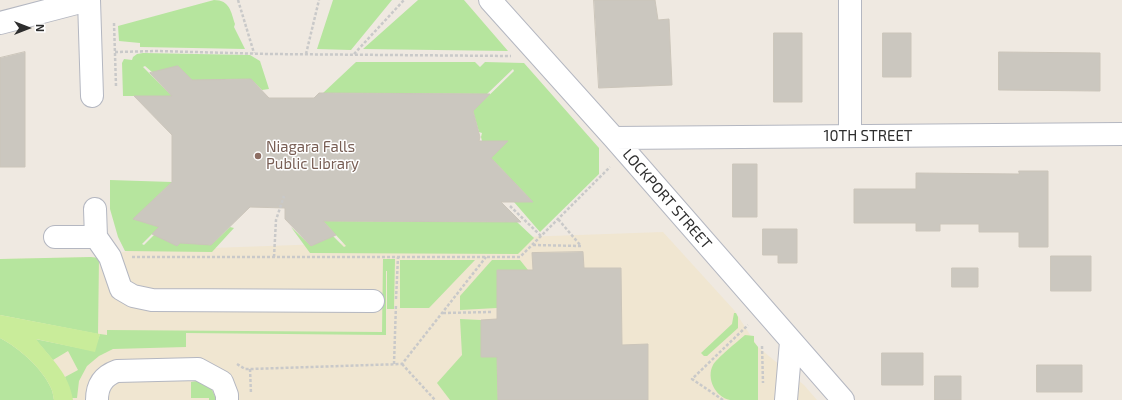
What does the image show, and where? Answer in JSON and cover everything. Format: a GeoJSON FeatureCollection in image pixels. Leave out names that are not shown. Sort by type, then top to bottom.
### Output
{"type":"FeatureCollection","features":[{"type":"Feature","properties":{"kind":"street"},"geometry":{"type":"LineString","coordinates":[[0,23],[89,0],[92,96]]}},
{"type":"Feature","properties":{"kind":"street","name":"LOCKPORT STREET"},"geometry":{"type":"LineString","coordinates":[[490,0],[614,138],[790,342],[843,400]]}},
{"type":"Feature","properties":{"kind":"street"},"geometry":{"type":"LineString","coordinates":[[850,0],[850,136]]}},
{"type":"Feature","properties":{"kind":"street","name":"10TH STREET"},"geometry":{"type":"LineString","coordinates":[[614,138],[1122,134]]}},
{"type":"Feature","properties":{"kind":"street"},"geometry":{"type":"LineString","coordinates":[[95,209],[96,237],[110,259],[121,289],[133,296],[152,300],[373,301]]}},
{"type":"Feature","properties":{"kind":"street"},"geometry":{"type":"LineString","coordinates":[[55,237],[96,237]]}},
{"type":"Feature","properties":{"kind":"street"},"geometry":{"type":"LineString","coordinates":[[786,400],[790,342]]}},
{"type":"Feature","properties":{"kind":"street"},"geometry":{"type":"LineString","coordinates":[[97,400],[97,390],[101,382],[109,373],[117,371],[198,369],[222,382],[228,400]]}},
{"type":"Feature","properties":{"kind":"path"},"geometry":{"type":"LineString","coordinates":[[238,0],[254,53]]}},
{"type":"Feature","properties":{"kind":"path"},"geometry":{"type":"LineString","coordinates":[[306,54],[319,0]]}},
{"type":"Feature","properties":{"kind":"path"},"geometry":{"type":"LineString","coordinates":[[353,55],[404,0]]}},
{"type":"Feature","properties":{"kind":"path"},"geometry":{"type":"LineString","coordinates":[[115,52],[156,51],[353,55],[515,56]]}},
{"type":"Feature","properties":{"kind":"path"},"geometry":{"type":"LineString","coordinates":[[110,259],[128,257],[520,257],[615,163]]}},
{"type":"Feature","properties":{"kind":"path"},"geometry":{"type":"LineString","coordinates":[[274,257],[276,220],[284,196]]}},
{"type":"Feature","properties":{"kind":"path"},"geometry":{"type":"LineString","coordinates":[[510,206],[541,236]]}},
{"type":"Feature","properties":{"kind":"path"},"geometry":{"type":"LineString","coordinates":[[533,245],[581,246],[558,219]]}},
{"type":"Feature","properties":{"kind":"path"},"geometry":{"type":"LineString","coordinates":[[394,364],[398,257]]}},
{"type":"Feature","properties":{"kind":"path"},"geometry":{"type":"LineString","coordinates":[[402,364],[486,257]]}},
{"type":"Feature","properties":{"kind":"path"},"geometry":{"type":"LineString","coordinates":[[442,313],[491,312]]}},
{"type":"Feature","properties":{"kind":"path"},"geometry":{"type":"LineString","coordinates":[[723,400],[692,379],[750,324]]}},
{"type":"Feature","properties":{"kind":"path"},"geometry":{"type":"LineString","coordinates":[[762,346],[764,384]]}},
{"type":"Feature","properties":{"kind":"path"},"geometry":{"type":"LineString","coordinates":[[232,362],[245,369],[402,364],[435,400]]}},
{"type":"Feature","properties":{"kind":"path"},"geometry":{"type":"LineString","coordinates":[[250,369],[251,400]]}},
{"type":"Feature","properties":{"kind":"shaded area"},"geometry":{"type":"Polygon","coordinates":[[[663,232],[734,310],[758,347],[804,385],[817,400],[0,400],[0,259],[99,258],[127,251],[663,232]]]}},
{"type":"Feature","properties":{"kind":"green space"},"geometry":{"type":"Polygon","coordinates":[[[214,0],[227,4],[235,24],[234,27],[245,49],[140,47],[140,43],[119,41],[118,26],[214,0]]]}},
{"type":"Feature","properties":{"kind":"green space"},"geometry":{"type":"Polygon","coordinates":[[[333,0],[392,0],[351,50],[317,49],[333,0]]]}},
{"type":"Feature","properties":{"kind":"green space"},"geometry":{"type":"Polygon","coordinates":[[[418,0],[464,0],[508,51],[363,49],[418,0]]]}},
{"type":"Feature","properties":{"kind":"green space"},"geometry":{"type":"Polygon","coordinates":[[[137,54],[250,55],[260,61],[269,89],[262,90],[251,79],[225,79],[248,102],[153,73],[145,66],[143,67],[172,96],[123,96],[122,63],[124,59],[132,60],[137,54]]]}},
{"type":"Feature","properties":{"kind":"green space"},"geometry":{"type":"Polygon","coordinates":[[[356,62],[475,62],[480,67],[485,62],[524,63],[599,148],[599,174],[540,232],[514,202],[533,202],[491,158],[508,141],[482,141],[482,133],[479,132],[473,111],[514,71],[513,69],[487,94],[323,93],[356,62]]]}},
{"type":"Feature","properties":{"kind":"green space"},"geometry":{"type":"Polygon","coordinates":[[[110,180],[172,182],[134,219],[136,220],[141,214],[171,215],[142,244],[144,245],[170,219],[203,220],[209,245],[211,245],[230,227],[234,228],[212,252],[125,251],[118,237],[110,209],[110,180]]]}},
{"type":"Feature","properties":{"kind":"green space"},"geometry":{"type":"Polygon","coordinates":[[[318,221],[344,247],[346,246],[323,221],[517,222],[534,238],[518,254],[310,253],[291,227],[311,246],[313,245],[318,221]]]}},
{"type":"Feature","properties":{"kind":"green space"},"geometry":{"type":"Polygon","coordinates":[[[99,258],[98,334],[0,315],[0,259],[99,258]]]}},
{"type":"Feature","properties":{"kind":"green space"},"geometry":{"type":"Polygon","coordinates":[[[383,259],[395,259],[394,309],[387,309],[386,271],[386,335],[186,333],[186,347],[113,349],[99,356],[87,366],[79,381],[77,398],[72,398],[65,377],[78,370],[68,351],[53,360],[35,339],[94,351],[100,334],[107,335],[107,330],[382,332],[383,259]]]}},
{"type":"Feature","properties":{"kind":"green space"},"geometry":{"type":"Polygon","coordinates":[[[400,260],[475,260],[429,308],[400,308],[400,260]]]}},
{"type":"Feature","properties":{"kind":"green space"},"geometry":{"type":"Polygon","coordinates":[[[492,260],[520,260],[528,270],[497,270],[497,308],[460,310],[460,296],[492,260]]]}},
{"type":"Feature","properties":{"kind":"green space"},"geometry":{"type":"Polygon","coordinates":[[[734,313],[736,313],[738,317],[738,328],[707,356],[704,356],[701,353],[732,324],[734,313]]]}},
{"type":"Feature","properties":{"kind":"green space"},"geometry":{"type":"Polygon","coordinates":[[[0,315],[100,334],[95,352],[36,339],[59,367],[68,382],[73,400],[54,400],[51,388],[36,366],[15,347],[0,338],[0,315]]]}},
{"type":"Feature","properties":{"kind":"green space"},"geometry":{"type":"Polygon","coordinates":[[[460,319],[481,320],[481,357],[497,357],[498,400],[450,400],[437,383],[462,355],[460,319]]]}},
{"type":"Feature","properties":{"kind":"green space"},"geometry":{"type":"Polygon","coordinates":[[[745,335],[754,336],[754,342],[758,347],[758,400],[730,400],[720,395],[716,391],[711,381],[711,370],[718,359],[745,335]]]}},
{"type":"Feature","properties":{"kind":"green space"},"geometry":{"type":"Polygon","coordinates":[[[0,338],[15,347],[36,366],[51,388],[54,400],[0,400],[0,338]]]}},
{"type":"Feature","properties":{"kind":"green space"},"geometry":{"type":"Polygon","coordinates":[[[197,381],[210,386],[217,400],[209,400],[209,398],[191,398],[191,382],[197,381]]]}},
{"type":"Feature","properties":{"kind":"building"},"geometry":{"type":"Polygon","coordinates":[[[594,0],[655,0],[658,20],[669,19],[672,85],[599,88],[594,0]]]}},
{"type":"Feature","properties":{"kind":"building"},"geometry":{"type":"Polygon","coordinates":[[[774,33],[802,33],[802,102],[774,102],[774,33]]]}},
{"type":"Feature","properties":{"kind":"building"},"geometry":{"type":"Polygon","coordinates":[[[883,33],[911,33],[911,77],[883,77],[883,33]]]}},
{"type":"Feature","properties":{"kind":"building"},"geometry":{"type":"Polygon","coordinates":[[[25,52],[25,167],[0,167],[0,58],[25,52]]]}},
{"type":"Feature","properties":{"kind":"building"},"geometry":{"type":"Polygon","coordinates":[[[999,52],[1100,53],[1100,91],[999,90],[999,52]]]}},
{"type":"Feature","properties":{"kind":"building"},"geometry":{"type":"Polygon","coordinates":[[[178,66],[192,80],[251,79],[269,98],[314,98],[319,93],[490,94],[473,111],[480,137],[479,141],[508,141],[491,158],[533,202],[501,202],[521,222],[323,221],[336,235],[311,246],[285,219],[285,208],[250,207],[211,245],[180,243],[177,246],[152,234],[159,227],[133,219],[172,182],[172,135],[134,96],[172,96],[150,73],[178,66]]]}},
{"type":"Feature","properties":{"kind":"building"},"geometry":{"type":"Polygon","coordinates":[[[733,164],[757,164],[757,217],[733,217],[733,164]]]}},
{"type":"Feature","properties":{"kind":"building"},"geometry":{"type":"Polygon","coordinates":[[[1019,171],[1048,171],[1048,247],[1019,247],[1019,232],[979,232],[979,224],[940,224],[940,231],[916,231],[916,223],[854,223],[854,189],[916,189],[916,173],[1019,174],[1019,171]]]}},
{"type":"Feature","properties":{"kind":"building"},"geometry":{"type":"Polygon","coordinates":[[[763,229],[797,229],[797,263],[778,263],[778,255],[763,255],[763,229]]]}},
{"type":"Feature","properties":{"kind":"building"},"geometry":{"type":"Polygon","coordinates":[[[583,252],[584,268],[621,268],[622,345],[648,344],[648,400],[498,400],[497,357],[481,357],[481,320],[497,319],[497,270],[533,270],[532,253],[583,252]]]}},
{"type":"Feature","properties":{"kind":"building"},"geometry":{"type":"Polygon","coordinates":[[[1051,256],[1091,256],[1091,291],[1051,291],[1051,256]]]}},
{"type":"Feature","properties":{"kind":"building"},"geometry":{"type":"Polygon","coordinates":[[[952,268],[978,268],[978,287],[952,287],[952,268]]]}},
{"type":"Feature","properties":{"kind":"building"},"geometry":{"type":"Polygon","coordinates":[[[882,353],[923,353],[923,385],[882,385],[882,353]]]}},
{"type":"Feature","properties":{"kind":"building"},"geometry":{"type":"Polygon","coordinates":[[[1037,365],[1082,365],[1082,392],[1037,392],[1037,365]]]}},
{"type":"Feature","properties":{"kind":"building"},"geometry":{"type":"Polygon","coordinates":[[[935,376],[961,376],[961,400],[935,400],[935,376]]]}},
{"type":"Feature","properties":{"kind":"place","name":"Niagara Falls Public Library"},"geometry":{"type":"Point","coordinates":[258,156]}}]}
